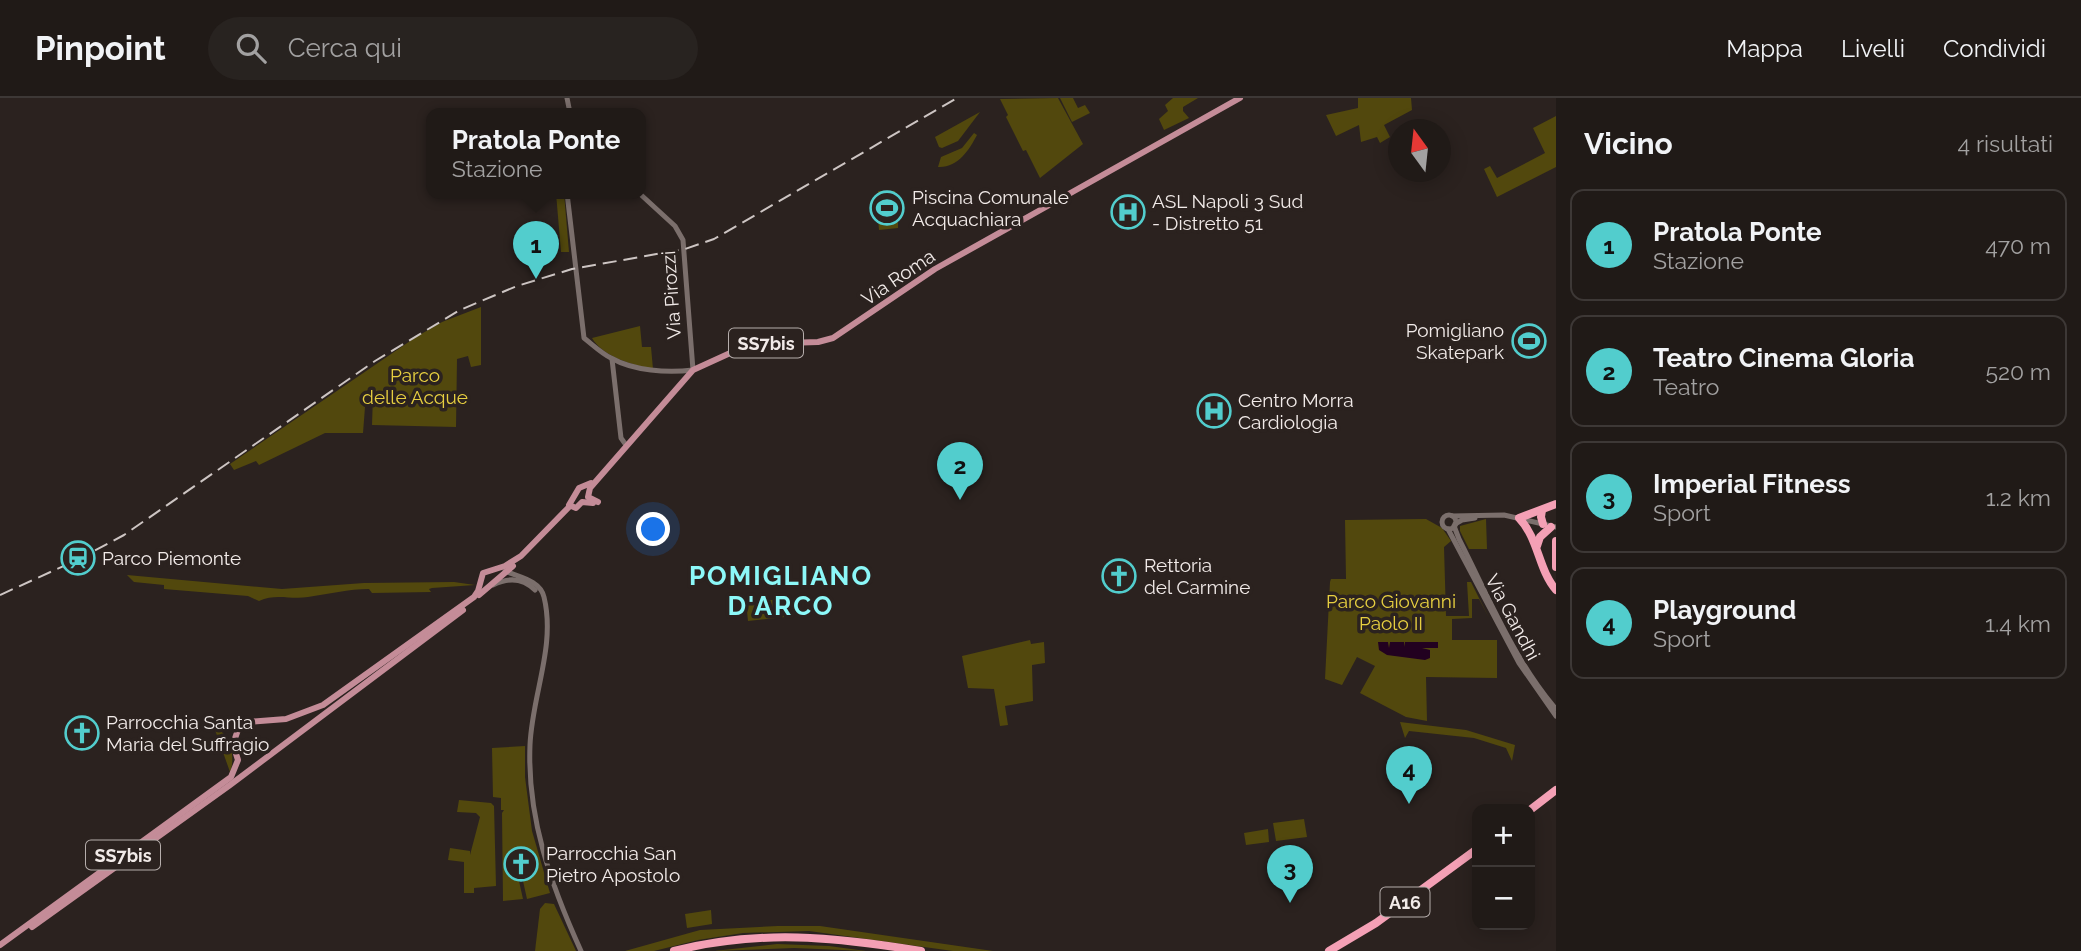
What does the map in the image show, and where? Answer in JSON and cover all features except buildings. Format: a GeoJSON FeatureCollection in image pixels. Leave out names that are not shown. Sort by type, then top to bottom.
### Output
{"type":"FeatureCollection","features":[{"type":"Feature","properties":{"kind":"highway"},"geometry":{"type":"LineString","coordinates":[[1556,504],[1519,518],[1531,533],[1556,590]]}},
{"type":"Feature","properties":{"kind":"highway"},"geometry":{"type":"LineString","coordinates":[[1537,550],[1540,537],[1550,526],[1541,517],[1542,510]]}},
{"type":"Feature","properties":{"kind":"highway"},"geometry":{"type":"LineString","coordinates":[[1556,542],[1556,567]]}},
{"type":"Feature","properties":{"kind":"highway"},"geometry":{"type":"LineString","coordinates":[[1535,806],[1556,790]]}},
{"type":"Feature","properties":{"kind":"highway"},"geometry":{"type":"LineString","coordinates":[[1535,813],[1556,797]]}},
{"type":"Feature","properties":{"kind":"highway","name":"A16"},"geometry":{"type":"LineString","coordinates":[[1329,951],[1376,923],[1472,853]]}},
{"type":"Feature","properties":{"kind":"highway","name":"A16"},"geometry":{"type":"LineString","coordinates":[[1341,951],[1379,928],[1472,859]]}},
{"type":"Feature","properties":{"kind":"highway"},"geometry":{"type":"LineString","coordinates":[[674,951],[732,939],[795,936],[838,939],[921,951]]}},
{"type":"Feature","properties":{"kind":"highway"},"geometry":{"type":"LineString","coordinates":[[697,951],[743,944],[795,941],[886,951]]}},
{"type":"Feature","properties":{"kind":"main road","name":"Via Roma"},"geometry":{"type":"LineString","coordinates":[[598,478],[693,370],[747,346],[818,342],[844,333],[935,269],[1236,99]]}},
{"type":"Feature","properties":{"kind":"main road"},"geometry":{"type":"LineString","coordinates":[[568,199],[584,338],[612,359],[650,370],[693,370]]}},
{"type":"Feature","properties":{"kind":"main road","name":"Via Pirozzi"},"geometry":{"type":"LineString","coordinates":[[646,199],[671,221],[684,244],[693,370]]}},
{"type":"Feature","properties":{"kind":"main road"},"geometry":{"type":"LineString","coordinates":[[612,359],[621,438],[626,445]]}},
{"type":"Feature","properties":{"kind":"main road"},"geometry":{"type":"LineString","coordinates":[[569,507],[576,508],[582,502],[598,502],[587,496],[598,478]]}},
{"type":"Feature","properties":{"kind":"main road","name":"SS7bis"},"geometry":{"type":"LineString","coordinates":[[0,947],[255,766],[463,610],[513,565],[569,507],[569,502],[579,488],[598,478]]}},
{"type":"Feature","properties":{"kind":"main road"},"geometry":{"type":"LineString","coordinates":[[1483,515],[1448,529],[1443,526],[1442,520],[1446,515],[1502,514],[1550,526]]}},
{"type":"Feature","properties":{"kind":"main road"},"geometry":{"type":"LineString","coordinates":[[1452,516],[1455,525]]}},
{"type":"Feature","properties":{"kind":"main road","name":"Via Gandhi"},"geometry":{"type":"LineString","coordinates":[[1455,525],[1459,539],[1515,648],[1556,709]]}},
{"type":"Feature","properties":{"kind":"main road","name":"Via Gandhi"},"geometry":{"type":"LineString","coordinates":[[1448,529],[1519,663],[1556,716]]}},
{"type":"Feature","properties":{"kind":"main road","name":"SS7bis"},"geometry":{"type":"LineString","coordinates":[[490,570],[505,566],[520,556]]}},
{"type":"Feature","properties":{"kind":"main road"},"geometry":{"type":"LineString","coordinates":[[513,565],[518,577]]}},
{"type":"Feature","properties":{"kind":"main road"},"geometry":{"type":"LineString","coordinates":[[489,586],[495,574],[490,570]]}},
{"type":"Feature","properties":{"kind":"main road"},"geometry":{"type":"LineString","coordinates":[[255,766],[244,765],[238,760],[233,744],[239,727],[247,722],[286,719],[323,705],[469,600],[478,592],[481,576],[490,570],[506,571],[534,583],[541,591],[544,601],[547,631],[546,654],[530,745],[532,800],[542,854],[581,951]]}},
{"type":"Feature","properties":{"kind":"main road"},"geometry":{"type":"LineString","coordinates":[[489,586],[508,580],[523,581],[534,588],[544,601]]}},
{"type":"Feature","properties":{"kind":"main road"},"geometry":{"type":"LineString","coordinates":[[286,719],[294,726],[295,735]]}},
{"type":"Feature","properties":{"kind":"main road","name":"SS7bis"},"geometry":{"type":"LineString","coordinates":[[0,947],[231,777],[238,760]]}},
{"type":"Feature","properties":{"kind":"green space"},"geometry":{"type":"Polygon","coordinates":[[[1058,98],[1083,144],[1040,178],[1026,150],[1023,151],[1000,99],[1058,98]]]}},
{"type":"Feature","properties":{"kind":"green space"},"geometry":{"type":"Polygon","coordinates":[[[1060,98],[1073,98],[1078,108],[1085,105],[1090,113],[1072,122],[1060,98]]]}},
{"type":"Feature","properties":{"kind":"green space"},"geometry":{"type":"Polygon","coordinates":[[[1173,98],[1198,98],[1183,107],[1189,118],[1164,130],[1159,119],[1168,111],[1165,105],[1173,98]]]}},
{"type":"Feature","properties":{"kind":"green space"},"geometry":{"type":"Polygon","coordinates":[[[1358,98],[1411,98],[1412,110],[1395,119],[1388,119],[1388,123],[1384,125],[1388,138],[1380,143],[1377,137],[1361,142],[1359,125],[1336,136],[1326,115],[1358,108],[1358,98]]]}},
{"type":"Feature","properties":{"kind":"green space"},"geometry":{"type":"Polygon","coordinates":[[[980,112],[958,141],[939,147],[935,137],[980,112]]]}},
{"type":"Feature","properties":{"kind":"green space"},"geometry":{"type":"Polygon","coordinates":[[[1556,116],[1556,167],[1497,197],[1484,169],[1490,166],[1497,178],[1545,153],[1533,128],[1556,116]]]}},
{"type":"Feature","properties":{"kind":"green space"},"geometry":{"type":"Polygon","coordinates":[[[974,133],[977,135],[962,157],[951,165],[938,167],[941,157],[962,148],[974,133]]]}},
{"type":"Feature","properties":{"kind":"green space","name":"Piscina Comunale Acquachiara"},"geometry":{"type":"Polygon","coordinates":[[[878,191],[895,191],[894,216],[898,217],[898,228],[879,230],[878,218],[881,217],[878,191]]]}},
{"type":"Feature","properties":{"kind":"green space"},"geometry":{"type":"Polygon","coordinates":[[[557,199],[565,199],[569,252],[561,252],[557,199]]]}},
{"type":"Feature","properties":{"kind":"green space","name":"Parco delle Acque"},"geometry":{"type":"Polygon","coordinates":[[[481,307],[481,365],[471,367],[468,356],[457,359],[456,427],[372,425],[373,395],[366,394],[363,433],[325,433],[259,465],[256,461],[234,470],[230,464],[416,337],[442,322],[481,307]]]}},
{"type":"Feature","properties":{"kind":"green space"},"geometry":{"type":"Polygon","coordinates":[[[640,326],[642,347],[651,347],[653,369],[611,355],[592,338],[640,326]]]}},
{"type":"Feature","properties":{"kind":"green space","name":"Parco Giovanni Paolo II"},"geometry":{"type":"Polygon","coordinates":[[[1426,519],[1442,528],[1451,541],[1444,547],[1446,616],[1469,616],[1467,582],[1471,582],[1489,618],[1479,599],[1472,599],[1472,618],[1452,619],[1452,640],[1497,640],[1497,678],[1426,677],[1427,721],[1406,717],[1360,693],[1375,666],[1357,657],[1342,685],[1325,679],[1330,582],[1331,579],[1346,579],[1345,520],[1426,519]]]}},
{"type":"Feature","properties":{"kind":"green space"},"geometry":{"type":"Polygon","coordinates":[[[1486,519],[1487,549],[1469,549],[1460,526],[1486,519]]]}},
{"type":"Feature","properties":{"kind":"green space"},"geometry":{"type":"Polygon","coordinates":[[[127,575],[282,589],[364,583],[454,582],[475,585],[432,588],[429,589],[431,592],[372,593],[369,589],[361,589],[302,598],[271,597],[259,601],[248,596],[164,589],[164,585],[134,582],[127,575]]]}},
{"type":"Feature","properties":{"kind":"green space"},"geometry":{"type":"Polygon","coordinates":[[[783,599],[785,617],[748,621],[746,602],[783,599]]]}},
{"type":"Feature","properties":{"kind":"green space"},"geometry":{"type":"Polygon","coordinates":[[[1030,640],[1031,644],[1044,642],[1045,663],[1032,665],[1033,701],[1005,706],[1008,725],[1000,726],[994,689],[968,688],[962,656],[1030,640]]]}},
{"type":"Feature","properties":{"kind":"green space"},"geometry":{"type":"Polygon","coordinates":[[[1400,722],[1466,730],[1515,745],[1512,761],[1506,748],[1474,738],[1409,731],[1405,738],[1400,722]]]}},
{"type":"Feature","properties":{"kind":"green space"},"geometry":{"type":"Polygon","coordinates":[[[214,727],[228,740],[232,753],[230,772],[214,727]]]}},
{"type":"Feature","properties":{"kind":"green space"},"geometry":{"type":"Polygon","coordinates":[[[525,746],[525,777],[532,831],[550,893],[527,899],[523,881],[527,878],[529,864],[523,857],[523,851],[510,854],[511,877],[519,881],[523,899],[503,901],[504,810],[501,810],[501,798],[493,797],[492,748],[525,746]]]}},
{"type":"Feature","properties":{"kind":"green space"},"geometry":{"type":"Polygon","coordinates":[[[459,800],[491,803],[494,806],[496,886],[474,888],[474,893],[464,893],[464,862],[448,860],[450,848],[470,851],[470,855],[480,817],[476,813],[457,812],[459,800]]]}},
{"type":"Feature","properties":{"kind":"green space"},"geometry":{"type":"Polygon","coordinates":[[[1304,819],[1307,837],[1276,841],[1273,823],[1304,819]]]}},
{"type":"Feature","properties":{"kind":"green space"},"geometry":{"type":"Polygon","coordinates":[[[1268,829],[1269,842],[1246,845],[1244,833],[1268,829]]]}},
{"type":"Feature","properties":{"kind":"green space"},"geometry":{"type":"Polygon","coordinates":[[[545,903],[554,904],[576,951],[535,951],[540,909],[545,903]]]}},
{"type":"Feature","properties":{"kind":"green space"},"geometry":{"type":"Polygon","coordinates":[[[711,910],[712,924],[687,928],[685,914],[711,910]]]}},
{"type":"Feature","properties":{"kind":"green space"},"geometry":{"type":"Polygon","coordinates":[[[820,926],[993,951],[953,951],[809,931],[743,933],[654,951],[625,951],[700,930],[820,926]]]}},
{"type":"Feature","properties":{"kind":"green space"},"geometry":{"type":"Polygon","coordinates":[[[777,944],[866,951],[794,948],[714,951],[777,944]]]}},
{"type":"Feature","properties":{"kind":"shaded area"},"geometry":{"type":"Polygon","coordinates":[[[1378,642],[1388,642],[1389,648],[1390,642],[1404,642],[1404,647],[1405,642],[1438,642],[1438,648],[1422,648],[1430,650],[1430,658],[1425,660],[1387,655],[1379,650],[1378,642]]]}},
{"type":"Feature","properties":{"kind":"railway"},"geometry":{"type":"LineString","coordinates":[[0,595],[124,535],[375,361],[460,310],[517,286],[572,269],[685,249],[714,239],[957,98]]}},
{"type":"Feature","properties":{"kind":"place","name":"Piscina Comunale Acquachiara"},"geometry":{"type":"Point","coordinates":[887,208]}},
{"type":"Feature","properties":{"kind":"place","name":"ASL Napoli 3 Sud - Distretto 51"},"geometry":{"type":"Point","coordinates":[1128,212]}},
{"type":"Feature","properties":{"kind":"place","name":"Pratola Ponte"},"geometry":{"type":"Point","coordinates":[536,279]}},
{"type":"Feature","properties":{"kind":"place","name":"Pomigliano Skatepark"},"geometry":{"type":"Point","coordinates":[1529,341]}},
{"type":"Feature","properties":{"kind":"place","name":"Centro Morra Cardiologia"},"geometry":{"type":"Point","coordinates":[1214,411]}},
{"type":"Feature","properties":{"kind":"place","name":"Teatro Cinema Gloria"},"geometry":{"type":"Point","coordinates":[960,500]}},
{"type":"Feature","properties":{"kind":"place","name":"Parco Piemonte"},"geometry":{"type":"Point","coordinates":[78,558]}},
{"type":"Feature","properties":{"kind":"place","name":"Rettoria del Carmine"},"geometry":{"type":"Point","coordinates":[1119,576]}},
{"type":"Feature","properties":{"kind":"place","name":"Parrocchia Santa Maria del Suffragio"},"geometry":{"type":"Point","coordinates":[82,733]}},
{"type":"Feature","properties":{"kind":"place","name":"Playground"},"geometry":{"type":"Point","coordinates":[1409,804]}},
{"type":"Feature","properties":{"kind":"place","name":"Parrocchia San Pietro Apostolo"},"geometry":{"type":"Point","coordinates":[521,864]}},
{"type":"Feature","properties":{"kind":"place","name":"Imperial Fitness"},"geometry":{"type":"Point","coordinates":[1290,903]}},
{"type":"Feature","properties":{"kind":"district","name":"POMIGLIANO D'ARCO"},"geometry":{"type":"Point","coordinates":[781,591]}}]}
